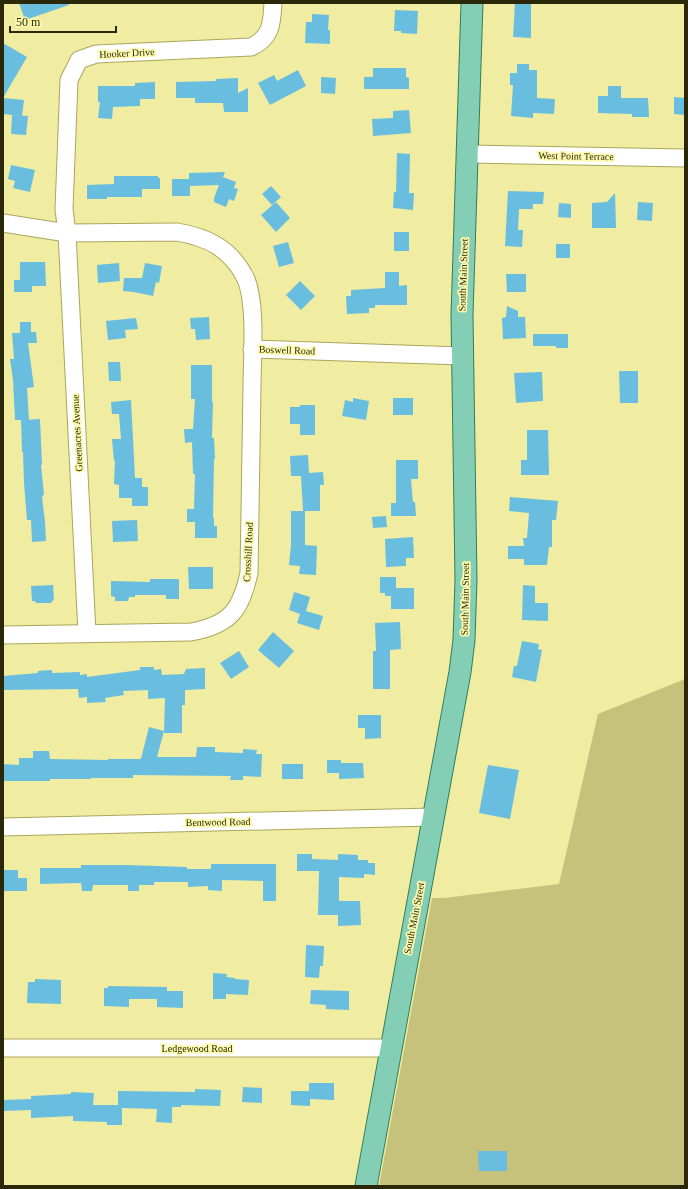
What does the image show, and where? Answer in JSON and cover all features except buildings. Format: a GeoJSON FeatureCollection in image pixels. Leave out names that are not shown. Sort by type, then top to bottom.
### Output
{"type":"FeatureCollection","features":[{"type":"Feature","properties":{"kind":"main road","name":"South Main Street"},"geometry":{"type":"LineString","coordinates":[[366,1186],[460,672],[464,640],[466,580],[462,356],[472,3]]}},
{"type":"Feature","properties":{"kind":"street","name":"Hooker Drive"},"geometry":{"type":"LineString","coordinates":[[67,233],[64,209],[69,80],[79,60],[96,54],[251,47],[258,44],[268,33],[273,16],[273,3]]}},
{"type":"Feature","properties":{"kind":"street","name":"West Point Terrace"},"geometry":{"type":"LineString","coordinates":[[468,154],[685,158]]}},
{"type":"Feature","properties":{"kind":"street","name":"Boswell Road"},"geometry":{"type":"LineString","coordinates":[[3,223],[67,233],[177,232],[190,234],[208,240],[221,248],[231,257],[245,278],[252,304],[252,349],[462,356]]}},
{"type":"Feature","properties":{"kind":"street","name":"Greenacres Avenue"},"geometry":{"type":"LineString","coordinates":[[67,233],[87,633]]}},
{"type":"Feature","properties":{"kind":"street","name":"Crosshill Road"},"geometry":{"type":"LineString","coordinates":[[3,635],[192,632],[214,626],[225,620],[234,612],[241,602],[246,589],[249,573],[252,349]]}},
{"type":"Feature","properties":{"kind":"street","name":"Bentwood Road"},"geometry":{"type":"LineString","coordinates":[[3,827],[433,817]]}},
{"type":"Feature","properties":{"kind":"street","name":"Ledgewood Road"},"geometry":{"type":"LineString","coordinates":[[3,1048],[391,1048]]}},
{"type":"Feature","properties":{"kind":"shaded area"},"geometry":{"type":"Polygon","coordinates":[[[685,679],[685,1186],[379,1186],[432,898],[444,898],[559,884],[598,714],[685,679]]]}}]}
